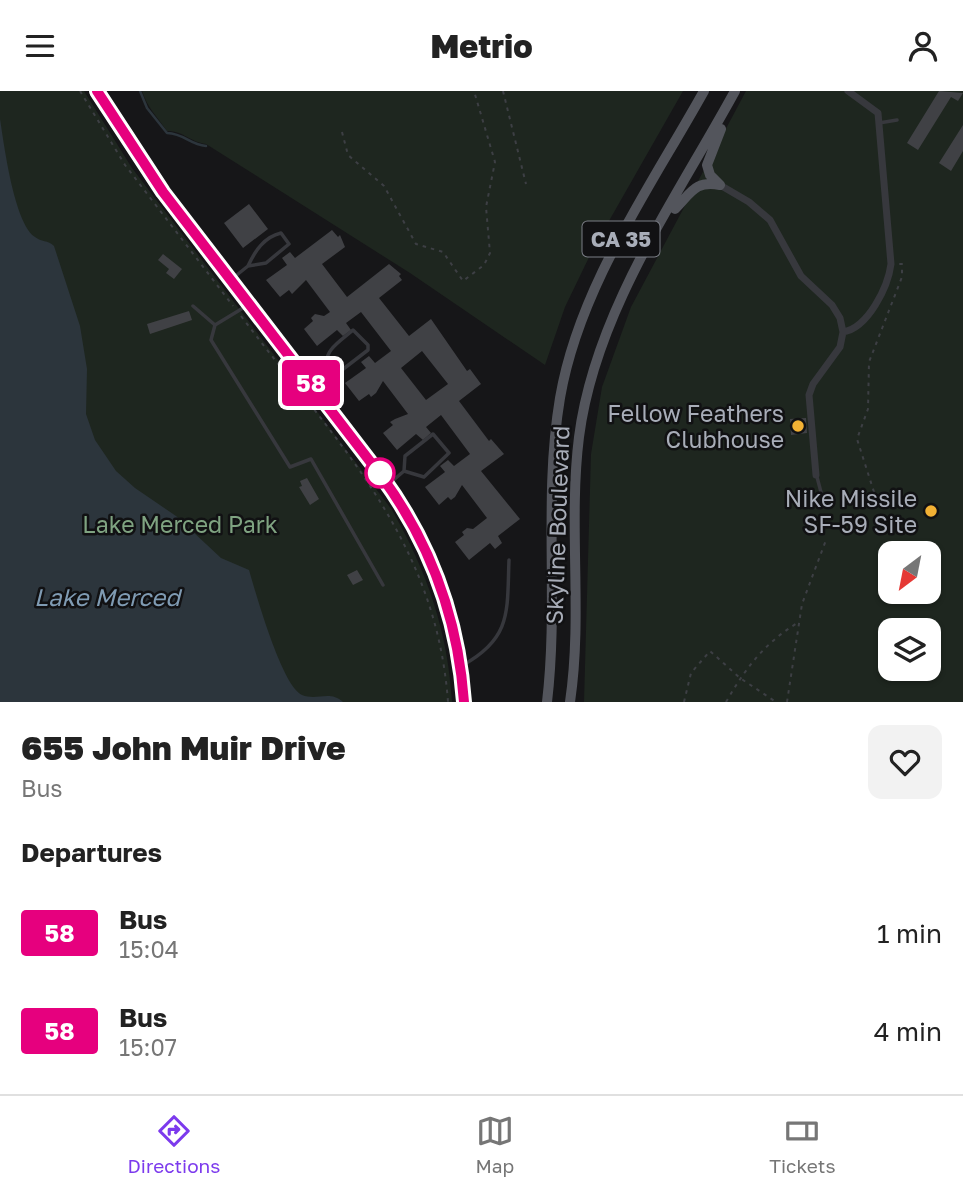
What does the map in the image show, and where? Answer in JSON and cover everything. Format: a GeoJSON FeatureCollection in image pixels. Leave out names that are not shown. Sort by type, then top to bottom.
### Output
{"type":"FeatureCollection","features":[{"type":"Feature","properties":{"kind":"main road","name":"Skyline Boulevard"},"geometry":{"type":"LineString","coordinates":[[547,702],[553,460],[566,369],[580,325],[600,278],[704,91]]}},
{"type":"Feature","properties":{"kind":"main road","name":"Skyline Boulevard"},"geometry":{"type":"LineString","coordinates":[[570,702],[576,470],[582,418],[593,368],[612,319],[736,91]]}},
{"type":"Feature","properties":{"kind":"main road"},"geometry":{"type":"LineString","coordinates":[[720,185],[710,175],[707,165],[736,91]]}},
{"type":"Feature","properties":{"kind":"main road"},"geometry":{"type":"LineString","coordinates":[[663,221],[695,186],[707,183],[720,185]]}},
{"type":"Feature","properties":{"kind":"street"},"geometry":{"type":"LineString","coordinates":[[97,91],[133,149],[388,485],[417,531],[437,574],[452,619],[464,702]]}},
{"type":"Feature","properties":{"kind":"street"},"geometry":{"type":"LineString","coordinates":[[842,332],[857,327],[874,304],[886,284],[891,264],[879,123],[875,109],[848,91]]}},
{"type":"Feature","properties":{"kind":"street"},"geometry":{"type":"LineString","coordinates":[[720,185],[757,207],[770,220],[800,276],[837,311],[842,332],[840,348],[813,384],[809,395],[816,475]]}},
{"type":"Feature","properties":{"kind":"lane"},"geometry":{"type":"LineString","coordinates":[[879,123],[897,120]]}},
{"type":"Feature","properties":{"kind":"lane"},"geometry":{"type":"LineString","coordinates":[[231,279],[248,266],[256,249],[274,235],[281,233],[286,237],[287,247],[266,264],[248,266]]}},
{"type":"Feature","properties":{"kind":"lane"},"geometry":{"type":"LineString","coordinates":[[250,304],[215,325],[211,340],[290,467],[311,459],[383,585]]}},
{"type":"Feature","properties":{"kind":"lane"},"geometry":{"type":"LineString","coordinates":[[193,306],[215,325]]}},
{"type":"Feature","properties":{"kind":"lane"},"geometry":{"type":"LineString","coordinates":[[309,381],[327,367],[342,370],[368,350],[368,345],[358,331],[353,330],[328,352],[325,359],[327,367]]}},
{"type":"Feature","properties":{"kind":"lane"},"geometry":{"type":"LineString","coordinates":[[388,485],[404,471],[405,456],[433,434],[449,453],[424,477],[404,471]]}},
{"type":"Feature","properties":{"kind":"lane"},"geometry":{"type":"LineString","coordinates":[[816,475],[822,496]]}},
{"type":"Feature","properties":{"kind":"lane"},"geometry":{"type":"LineString","coordinates":[[461,667],[489,648],[501,635],[509,560]]}},
{"type":"Feature","properties":{"kind":"path"},"geometry":{"type":"LineString","coordinates":[[80,91],[125,165],[234,308]]}},
{"type":"Feature","properties":{"kind":"path"},"geometry":{"type":"LineString","coordinates":[[342,132],[348,155],[384,185],[416,243],[443,252],[463,281],[484,265],[490,253],[486,207],[495,162],[474,91]]}},
{"type":"Feature","properties":{"kind":"path"},"geometry":{"type":"LineString","coordinates":[[503,91],[526,184]]}},
{"type":"Feature","properties":{"kind":"path"},"geometry":{"type":"LineString","coordinates":[[874,492],[857,439],[868,409],[869,362],[902,277],[902,264],[891,264]]}},
{"type":"Feature","properties":{"kind":"path"},"geometry":{"type":"LineString","coordinates":[[244,321],[371,487],[404,538],[422,579],[436,623],[448,702]]}},
{"type":"Feature","properties":{"kind":"path"},"geometry":{"type":"LineString","coordinates":[[787,702],[802,604],[826,540]]}},
{"type":"Feature","properties":{"kind":"path"},"geometry":{"type":"LineString","coordinates":[[726,702],[740,678],[772,638],[800,622]]}},
{"type":"Feature","properties":{"kind":"path"},"geometry":{"type":"LineString","coordinates":[[684,702],[691,673],[710,651],[740,678],[776,702]]}},
{"type":"Feature","properties":{"kind":"green space","name":"Lake Merced Park"},"geometry":{"type":"Polygon","coordinates":[[[0,91],[84,91],[132,168],[392,510],[416,556],[434,603],[446,651],[452,702],[0,702],[0,91]]]}},
{"type":"Feature","properties":{"kind":"green space"},"geometry":{"type":"Polygon","coordinates":[[[142,91],[683,91],[593,249],[565,307],[545,365],[410,273],[206,144],[167,131],[142,91]]]}},
{"type":"Feature","properties":{"kind":"green space"},"geometry":{"type":"Polygon","coordinates":[[[746,91],[963,91],[963,702],[584,702],[591,454],[602,387],[631,307],[746,91]]]}},
{"type":"Feature","properties":{"kind":"water","name":"Lake Merced"},"geometry":{"type":"Polygon","coordinates":[[[0,119],[7,164],[21,216],[35,237],[54,246],[80,326],[87,369],[86,414],[95,440],[116,471],[135,488],[176,516],[221,558],[249,570],[278,658],[294,688],[308,697],[328,696],[343,702],[0,702],[0,119]]]}},
{"type":"Feature","properties":{"kind":"building"},"geometry":{"type":"Polygon","coordinates":[[[939,91],[963,93],[958,101],[951,97],[918,150],[907,143],[939,91]]]}},
{"type":"Feature","properties":{"kind":"building"},"geometry":{"type":"Polygon","coordinates":[[[963,125],[963,151],[951,171],[939,163],[963,125]]]}},
{"type":"Feature","properties":{"kind":"building"},"geometry":{"type":"Polygon","coordinates":[[[249,204],[268,229],[243,248],[224,223],[249,204]]]}},
{"type":"Feature","properties":{"kind":"building"},"geometry":{"type":"Polygon","coordinates":[[[332,230],[338,237],[340,235],[345,247],[322,264],[347,297],[389,264],[401,274],[399,276],[402,280],[379,298],[409,336],[431,319],[467,371],[470,369],[481,384],[459,401],[489,441],[491,439],[504,454],[481,471],[520,519],[498,536],[502,543],[495,549],[490,543],[469,560],[455,542],[464,535],[462,532],[467,528],[473,529],[487,518],[462,485],[455,497],[451,500],[448,497],[439,505],[425,487],[445,472],[440,466],[448,460],[454,466],[470,454],[441,415],[426,427],[431,433],[423,440],[416,434],[397,450],[383,433],[393,425],[390,422],[408,414],[383,381],[376,393],[359,401],[345,383],[366,368],[361,362],[369,356],[375,363],[391,351],[361,312],[346,323],[351,330],[343,336],[337,330],[317,346],[304,329],[313,321],[311,318],[315,314],[324,316],[330,312],[306,280],[292,294],[289,290],[280,297],[266,280],[287,265],[282,258],[290,252],[295,258],[332,230]],[[422,351],[401,368],[426,400],[448,384],[422,351]]]}},
{"type":"Feature","properties":{"kind":"building"},"geometry":{"type":"Polygon","coordinates":[[[163,254],[182,269],[174,279],[166,273],[169,269],[158,260],[163,254]]]}},
{"type":"Feature","properties":{"kind":"building"},"geometry":{"type":"Polygon","coordinates":[[[189,311],[192,320],[150,334],[147,324],[189,311]]]}},
{"type":"Feature","properties":{"kind":"building","name":"Fellow Feathers Clubhouse"},"geometry":{"type":"Polygon","coordinates":[[[806,418],[807,433],[791,435],[790,419],[806,418]]]}},
{"type":"Feature","properties":{"kind":"building"},"geometry":{"type":"Polygon","coordinates":[[[307,478],[319,499],[310,505],[299,487],[302,486],[300,481],[307,478]]]}},
{"type":"Feature","properties":{"kind":"building"},"geometry":{"type":"Polygon","coordinates":[[[357,570],[363,580],[353,585],[347,575],[357,570]]]}},
{"type":"Feature","properties":{"kind":"waterway"},"geometry":{"type":"LineString","coordinates":[[140,91],[147,108],[167,133],[206,146]]}},
{"type":"Feature","properties":{"kind":"bus line","name":"58"},"geometry":{"type":"LineString","coordinates":[[97,91],[163,192],[409,516],[431,559],[447,604],[456,635],[464,702]]}},
{"type":"Feature","properties":{"kind":"place","name":"Fellow Feathers Clubhouse"},"geometry":{"type":"Point","coordinates":[798,426]}},
{"type":"Feature","properties":{"kind":"place","name":"Nike Missile SF-59 Site"},"geometry":{"type":"Point","coordinates":[931,511]}}]}
